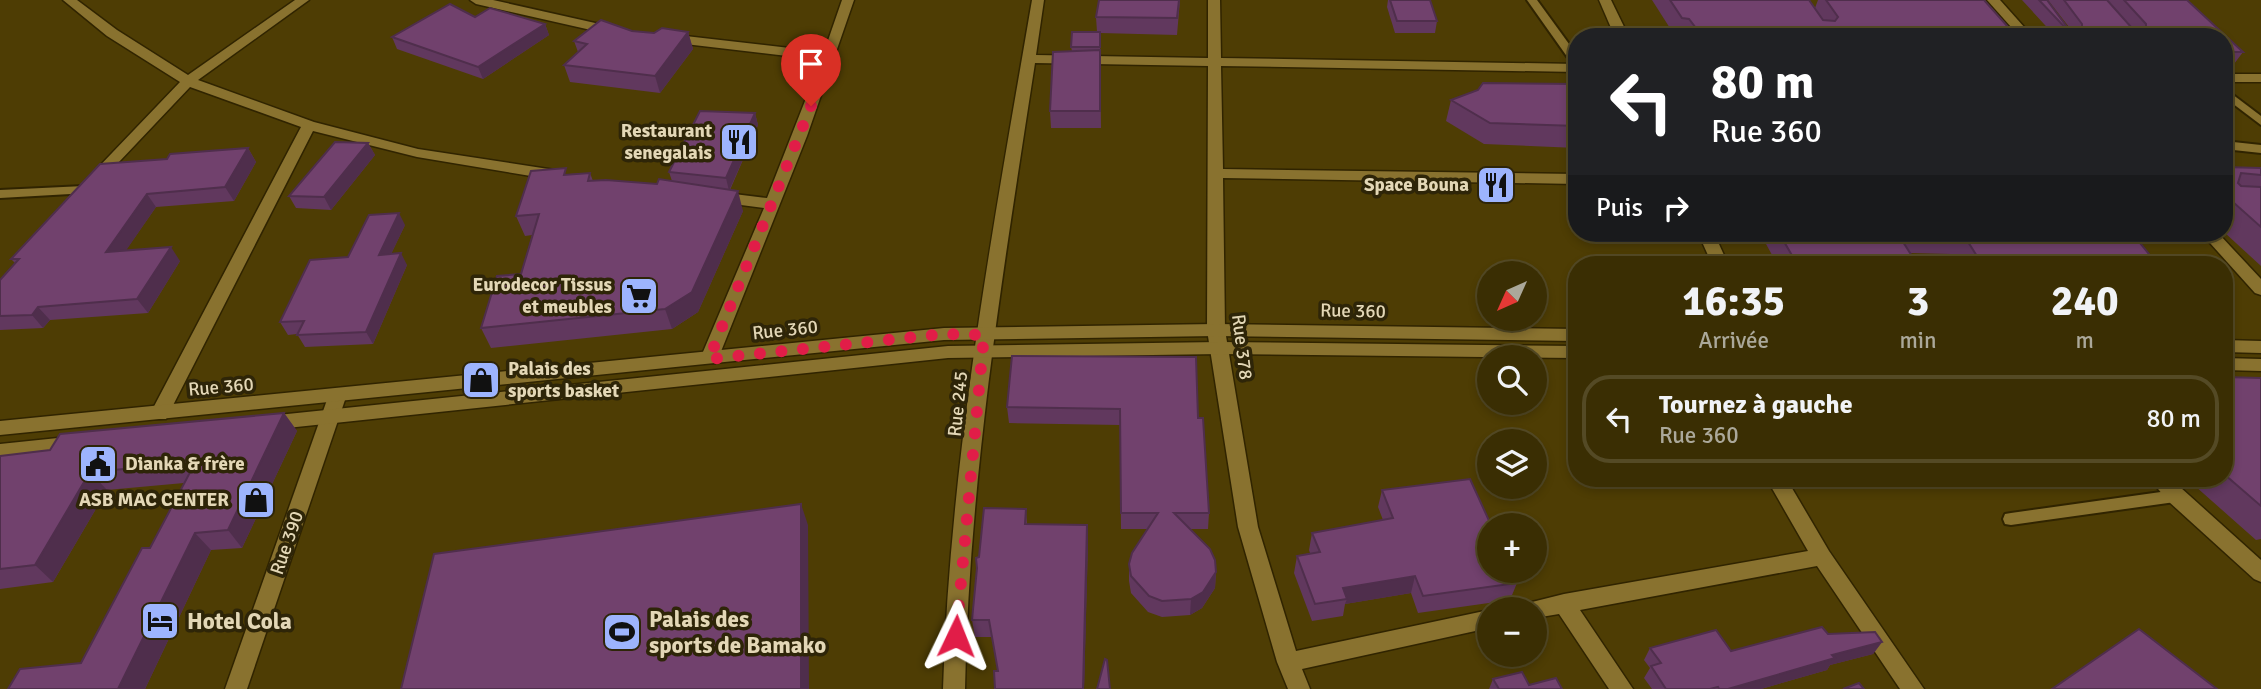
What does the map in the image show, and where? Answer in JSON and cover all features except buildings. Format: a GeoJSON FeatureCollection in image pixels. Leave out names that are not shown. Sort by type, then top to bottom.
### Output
{"type":"FeatureCollection","features":[{"type":"Feature","properties":{"kind":"street"},"geometry":{"type":"LineString","coordinates":[[69,0],[112,33],[188,81],[309,125],[417,153],[564,177]]}},
{"type":"Feature","properties":{"kind":"street"},"geometry":{"type":"LineString","coordinates":[[65,211],[188,81],[303,0]]}},
{"type":"Feature","properties":{"kind":"street"},"geometry":{"type":"LineString","coordinates":[[476,0],[593,29],[632,33]]}},
{"type":"Feature","properties":{"kind":"street"},"geometry":{"type":"LineString","coordinates":[[709,359],[830,57],[848,0]]}},
{"type":"Feature","properties":{"kind":"street","name":"Rue 245"},"geometry":{"type":"LineString","coordinates":[[954,689],[956,610],[985,343],[1038,0]]}},
{"type":"Feature","properties":{"kind":"street","name":"Rue 378"},"geometry":{"type":"LineString","coordinates":[[1214,0],[1218,339],[1248,527],[1288,662],[1299,689]]}},
{"type":"Feature","properties":{"kind":"street"},"geometry":{"type":"LineString","coordinates":[[1605,0],[1618,28]]}},
{"type":"Feature","properties":{"kind":"street"},"geometry":{"type":"LineString","coordinates":[[1993,0],[2019,28]]}},
{"type":"Feature","properties":{"kind":"street"},"geometry":{"type":"LineString","coordinates":[[659,37],[830,57]]}},
{"type":"Feature","properties":{"kind":"street"},"geometry":{"type":"LineString","coordinates":[[1029,59],[1568,66]]}},
{"type":"Feature","properties":{"kind":"street"},"geometry":{"type":"LineString","coordinates":[[2233,78],[2261,78]]}},
{"type":"Feature","properties":{"kind":"street"},"geometry":{"type":"LineString","coordinates":[[159,414],[309,125]]}},
{"type":"Feature","properties":{"kind":"street"},"geometry":{"type":"LineString","coordinates":[[1215,173],[1568,179]]}},
{"type":"Feature","properties":{"kind":"street"},"geometry":{"type":"LineString","coordinates":[[699,195],[773,204]]}},
{"type":"Feature","properties":{"kind":"street"},"geometry":{"type":"LineString","coordinates":[[2217,242],[2230,256]]}},
{"type":"Feature","properties":{"kind":"street"},"geometry":{"type":"LineString","coordinates":[[2233,259],[2261,289]]}},
{"type":"Feature","properties":{"kind":"street","name":"Rue 360"},"geometry":{"type":"LineString","coordinates":[[0,428],[159,414],[334,406],[709,359],[944,334],[985,343]]}},
{"type":"Feature","properties":{"kind":"street","name":"Rue 360"},"geometry":{"type":"LineString","coordinates":[[1218,339],[1568,335]]}},
{"type":"Feature","properties":{"kind":"street"},"geometry":{"type":"LineString","coordinates":[[249,425],[334,406],[948,352],[985,343],[1218,339],[1568,352]]}},
{"type":"Feature","properties":{"kind":"street"},"geometry":{"type":"LineString","coordinates":[[2233,346],[2261,347]]}},
{"type":"Feature","properties":{"kind":"street"},"geometry":{"type":"LineString","coordinates":[[2233,364],[2261,365]]}},
{"type":"Feature","properties":{"kind":"street","name":"Rue 390"},"geometry":{"type":"LineString","coordinates":[[236,689],[334,406]]}},
{"type":"Feature","properties":{"kind":"street"},"geometry":{"type":"LineString","coordinates":[[0,451],[97,441]]}},
{"type":"Feature","properties":{"kind":"street"},"geometry":{"type":"LineString","coordinates":[[1781,487],[1822,557],[1913,689]]}},
{"type":"Feature","properties":{"kind":"street"},"geometry":{"type":"LineString","coordinates":[[2167,487],[2261,573]]}},
{"type":"Feature","properties":{"kind":"street"},"geometry":{"type":"LineString","coordinates":[[1547,607],[1822,557]]}},
{"type":"Feature","properties":{"kind":"street"},"geometry":{"type":"LineString","coordinates":[[1564,603],[1622,689]]}},
{"type":"Feature","properties":{"kind":"street"},"geometry":{"type":"LineString","coordinates":[[1288,662],[1477,622]]}},
{"type":"Feature","properties":{"kind":"lane"},"geometry":{"type":"LineString","coordinates":[[1532,0],[1568,53]]}},
{"type":"Feature","properties":{"kind":"lane"},"geometry":{"type":"LineString","coordinates":[[2233,99],[2261,122]]}},
{"type":"Feature","properties":{"kind":"lane"},"geometry":{"type":"LineString","coordinates":[[2233,146],[2261,149]]}},
{"type":"Feature","properties":{"kind":"lane"},"geometry":{"type":"LineString","coordinates":[[0,194],[84,190]]}},
{"type":"Feature","properties":{"kind":"lane"},"geometry":{"type":"LineString","coordinates":[[2011,519],[2175,496]]}},
{"type":"Feature","properties":{"kind":"place","name":"Restaurant senegalais"},"geometry":{"type":"Point","coordinates":[739,142]}},
{"type":"Feature","properties":{"kind":"place","name":"Space Bouna"},"geometry":{"type":"Point","coordinates":[1496,185]}},
{"type":"Feature","properties":{"kind":"place","name":"Eurodecor Tissus et meubles"},"geometry":{"type":"Point","coordinates":[639,296]}},
{"type":"Feature","properties":{"kind":"place","name":"Palais des sports basket"},"geometry":{"type":"Point","coordinates":[481,380]}},
{"type":"Feature","properties":{"kind":"place","name":"Dianka & frère"},"geometry":{"type":"Point","coordinates":[98,464]}},
{"type":"Feature","properties":{"kind":"place","name":"ASB MAC CENTER"},"geometry":{"type":"Point","coordinates":[256,500]}},
{"type":"Feature","properties":{"kind":"place","name":"Hotel Cola"},"geometry":{"type":"Point","coordinates":[160,621]}},
{"type":"Feature","properties":{"kind":"place","name":"Palais des sports de Bamako"},"geometry":{"type":"Point","coordinates":[622,632]}},
{"type":"Feature","properties":{"kind":"route"},"geometry":{"type":"LineString","coordinates":[[811,106],[709,359],[944,334],[984,335],[985,351],[956,610],[956,636]]}}]}
